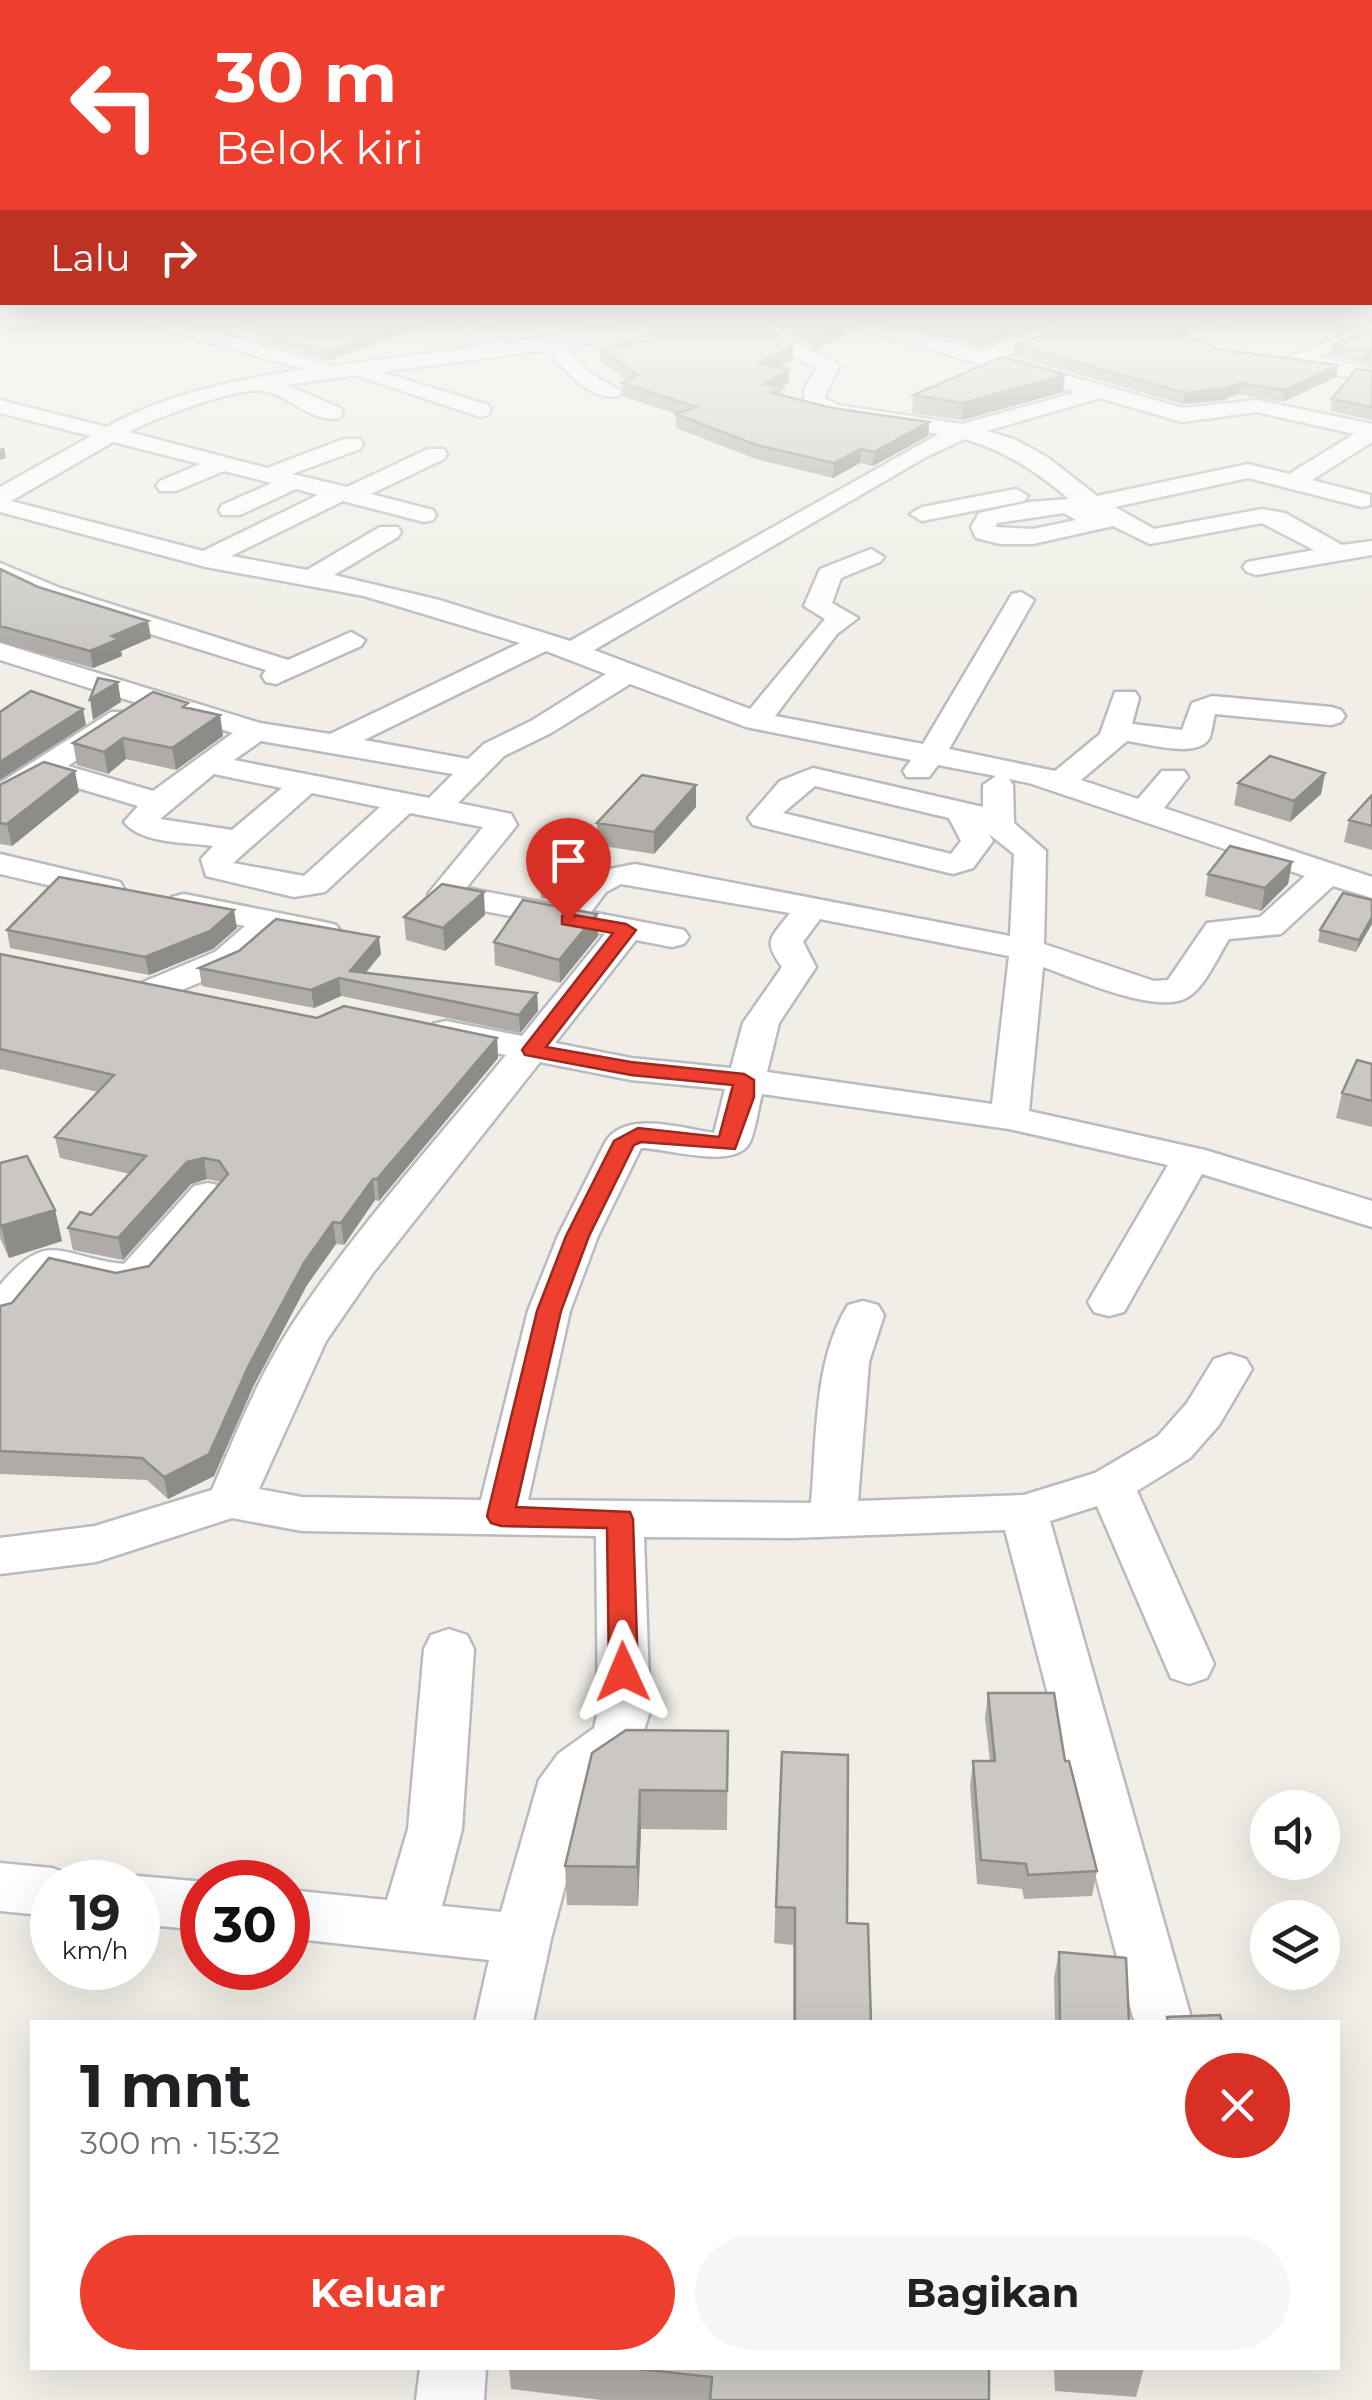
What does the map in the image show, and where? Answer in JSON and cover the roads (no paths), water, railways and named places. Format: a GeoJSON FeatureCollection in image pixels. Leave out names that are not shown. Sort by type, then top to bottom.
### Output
{"type":"FeatureCollection","features":[{"type":"Feature","properties":{"kind":"street"},"geometry":{"type":"LineString","coordinates":[[90,429],[424,515]]}},
{"type":"Feature","properties":{"kind":"street"},"geometry":{"type":"LineString","coordinates":[[0,501],[120,429]]}},
{"type":"Feature","properties":{"kind":"street"},"geometry":{"type":"LineString","coordinates":[[949,429],[1026,454],[1067,486],[1103,528],[1150,538],[1351,498],[1248,471],[1103,528],[1031,563]]}},
{"type":"Feature","properties":{"kind":"street"},"geometry":{"type":"LineString","coordinates":[[334,743],[559,647],[855,486],[970,429]]}},
{"type":"Feature","properties":{"kind":"street"},"geometry":{"type":"LineString","coordinates":[[1293,482],[1372,431]]}},
{"type":"Feature","properties":{"kind":"street"},"geometry":{"type":"LineString","coordinates":[[231,510],[283,478],[352,444]]}},
{"type":"Feature","properties":{"kind":"street"},"geometry":{"type":"LineString","coordinates":[[206,559],[436,454]]}},
{"type":"Feature","properties":{"kind":"street"},"geometry":{"type":"LineString","coordinates":[[168,486],[225,462]]}},
{"type":"Feature","properties":{"kind":"street"},"geometry":{"type":"LineString","coordinates":[[922,514],[1067,486]]}},
{"type":"Feature","properties":{"kind":"street"},"geometry":{"type":"LineString","coordinates":[[0,501],[206,559],[312,578],[430,606],[559,647],[756,721],[998,765],[1060,782],[1372,888]]}},
{"type":"Feature","properties":{"kind":"street"},"geometry":{"type":"LineString","coordinates":[[1268,516],[1336,552]]}},
{"type":"Feature","properties":{"kind":"street"},"geometry":{"type":"LineString","coordinates":[[312,578],[390,532]]}},
{"type":"Feature","properties":{"kind":"street"},"geometry":{"type":"LineString","coordinates":[[1256,566],[1372,548]]}},
{"type":"Feature","properties":{"kind":"street"},"geometry":{"type":"LineString","coordinates":[[756,721],[826,630],[845,618],[817,606],[829,574],[871,557]]}},
{"type":"Feature","properties":{"kind":"street"},"geometry":{"type":"LineString","coordinates":[[0,571],[51,594],[283,672],[350,640]]}},
{"type":"Feature","properties":{"kind":"street"},"geometry":{"type":"LineString","coordinates":[[897,796],[934,753],[994,639],[1021,600]]}},
{"type":"Feature","properties":{"kind":"street"},"geometry":{"type":"LineString","coordinates":[[0,651],[256,731],[474,769]]}},
{"type":"Feature","properties":{"kind":"street"},"geometry":{"type":"LineString","coordinates":[[437,807],[494,750],[541,727],[628,673]]}},
{"type":"Feature","properties":{"kind":"street"},"geometry":{"type":"LineString","coordinates":[[1060,782],[1118,731],[1125,698]]}},
{"type":"Feature","properties":{"kind":"street"},"geometry":{"type":"LineString","coordinates":[[0,797],[150,700]]}},
{"type":"Feature","properties":{"kind":"street"},"geometry":{"type":"LineString","coordinates":[[1118,731],[1190,740],[1195,737],[1202,708],[1212,706],[1331,716]]}},
{"type":"Feature","properties":{"kind":"street"},"geometry":{"type":"LineString","coordinates":[[236,840],[145,826],[140,822],[158,802],[256,731]]}},
{"type":"Feature","properties":{"kind":"street"},"geometry":{"type":"LineString","coordinates":[[208,764],[496,818],[501,825],[444,894],[672,938]]}},
{"type":"Feature","properties":{"kind":"street"},"geometry":{"type":"LineString","coordinates":[[998,765],[998,826],[1030,852],[1027,950],[1009,1118]]}},
{"type":"Feature","properties":{"kind":"street"},"geometry":{"type":"LineString","coordinates":[[42,768],[158,802]]}},
{"type":"Feature","properties":{"kind":"street"},"geometry":{"type":"LineString","coordinates":[[1144,812],[1173,777]]}},
{"type":"Feature","properties":{"kind":"street"},"geometry":{"type":"LineString","coordinates":[[807,778],[897,796],[974,814],[977,841],[962,861],[953,864],[764,818],[779,798],[807,778]]}},
{"type":"Feature","properties":{"kind":"street"},"geometry":{"type":"LineString","coordinates":[[306,783],[236,840],[217,859],[217,869],[306,887],[319,882],[405,801]]}},
{"type":"Feature","properties":{"kind":"street"},"geometry":{"type":"LineString","coordinates":[[0,864],[50,878],[357,938]]}},
{"type":"Feature","properties":{"kind":"street"},"geometry":{"type":"LineString","coordinates":[[568,920],[596,880],[618,873],[1027,950],[1150,990],[1172,992],[1180,987],[1219,930],[1269,927],[1327,873]]}},
{"type":"Feature","properties":{"kind":"street"},"geometry":{"type":"LineString","coordinates":[[501,1516],[549,1311],[578,1236],[625,1141],[638,1135],[728,1144],[761,1023],[798,967],[797,960],[786,950],[786,942],[811,908]]}},
{"type":"Feature","properties":{"kind":"street"},"geometry":{"type":"LineString","coordinates":[[217,1004],[137,987],[227,960],[271,921]]}},
{"type":"Feature","properties":{"kind":"street"},"geometry":{"type":"LineString","coordinates":[[231,1501],[264,1421],[306,1338],[358,1264],[626,930]]}},
{"type":"Feature","properties":{"kind":"street"},"geometry":{"type":"LineString","coordinates":[[415,1026],[631,1068],[1009,1118],[1191,1158],[1372,1214]]}},
{"type":"Feature","properties":{"kind":"street"},"geometry":{"type":"LineString","coordinates":[[1109,1302],[1191,1158]]}},
{"type":"Feature","properties":{"kind":"street"},"geometry":{"type":"LineString","coordinates":[[0,1313],[38,1267],[48,1262],[121,1278],[137,1275],[208,1195]]}},
{"type":"Feature","properties":{"kind":"street"},"geometry":{"type":"LineString","coordinates":[[833,1519],[847,1362],[863,1315]]}},
{"type":"Feature","properties":{"kind":"street"},"geometry":{"type":"LineString","coordinates":[[0,1556],[96,1544],[231,1501],[302,1514],[620,1519],[833,1519],[1024,1512],[1111,1486],[1185,1438],[1230,1369]]}},
{"type":"Feature","properties":{"kind":"street"},"geometry":{"type":"LineString","coordinates":[[1111,1486],[1190,1664]]}},
{"type":"Feature","properties":{"kind":"street"},"geometry":{"type":"LineString","coordinates":[[1024,1512],[1161,2014]]}},
{"type":"Feature","properties":{"kind":"street"},"geometry":{"type":"LineString","coordinates":[[504,2020],[522,1939],[566,1780],[580,1763],[602,1755],[619,1738],[624,1710],[620,1519]]}},
{"type":"Feature","properties":{"kind":"street"},"geometry":{"type":"LineString","coordinates":[[408,1927],[435,1829],[449,1649]]}},
{"type":"Feature","properties":{"kind":"street"},"geometry":{"type":"LineString","coordinates":[[0,1888],[30,1890]]}},
{"type":"Feature","properties":{"kind":"street"},"geometry":{"type":"LineString","coordinates":[[310,1916],[522,1939]]}},
{"type":"Feature","properties":{"kind":"street"},"geometry":{"type":"LineString","coordinates":[[450,2400],[454,2370]]}}]}
